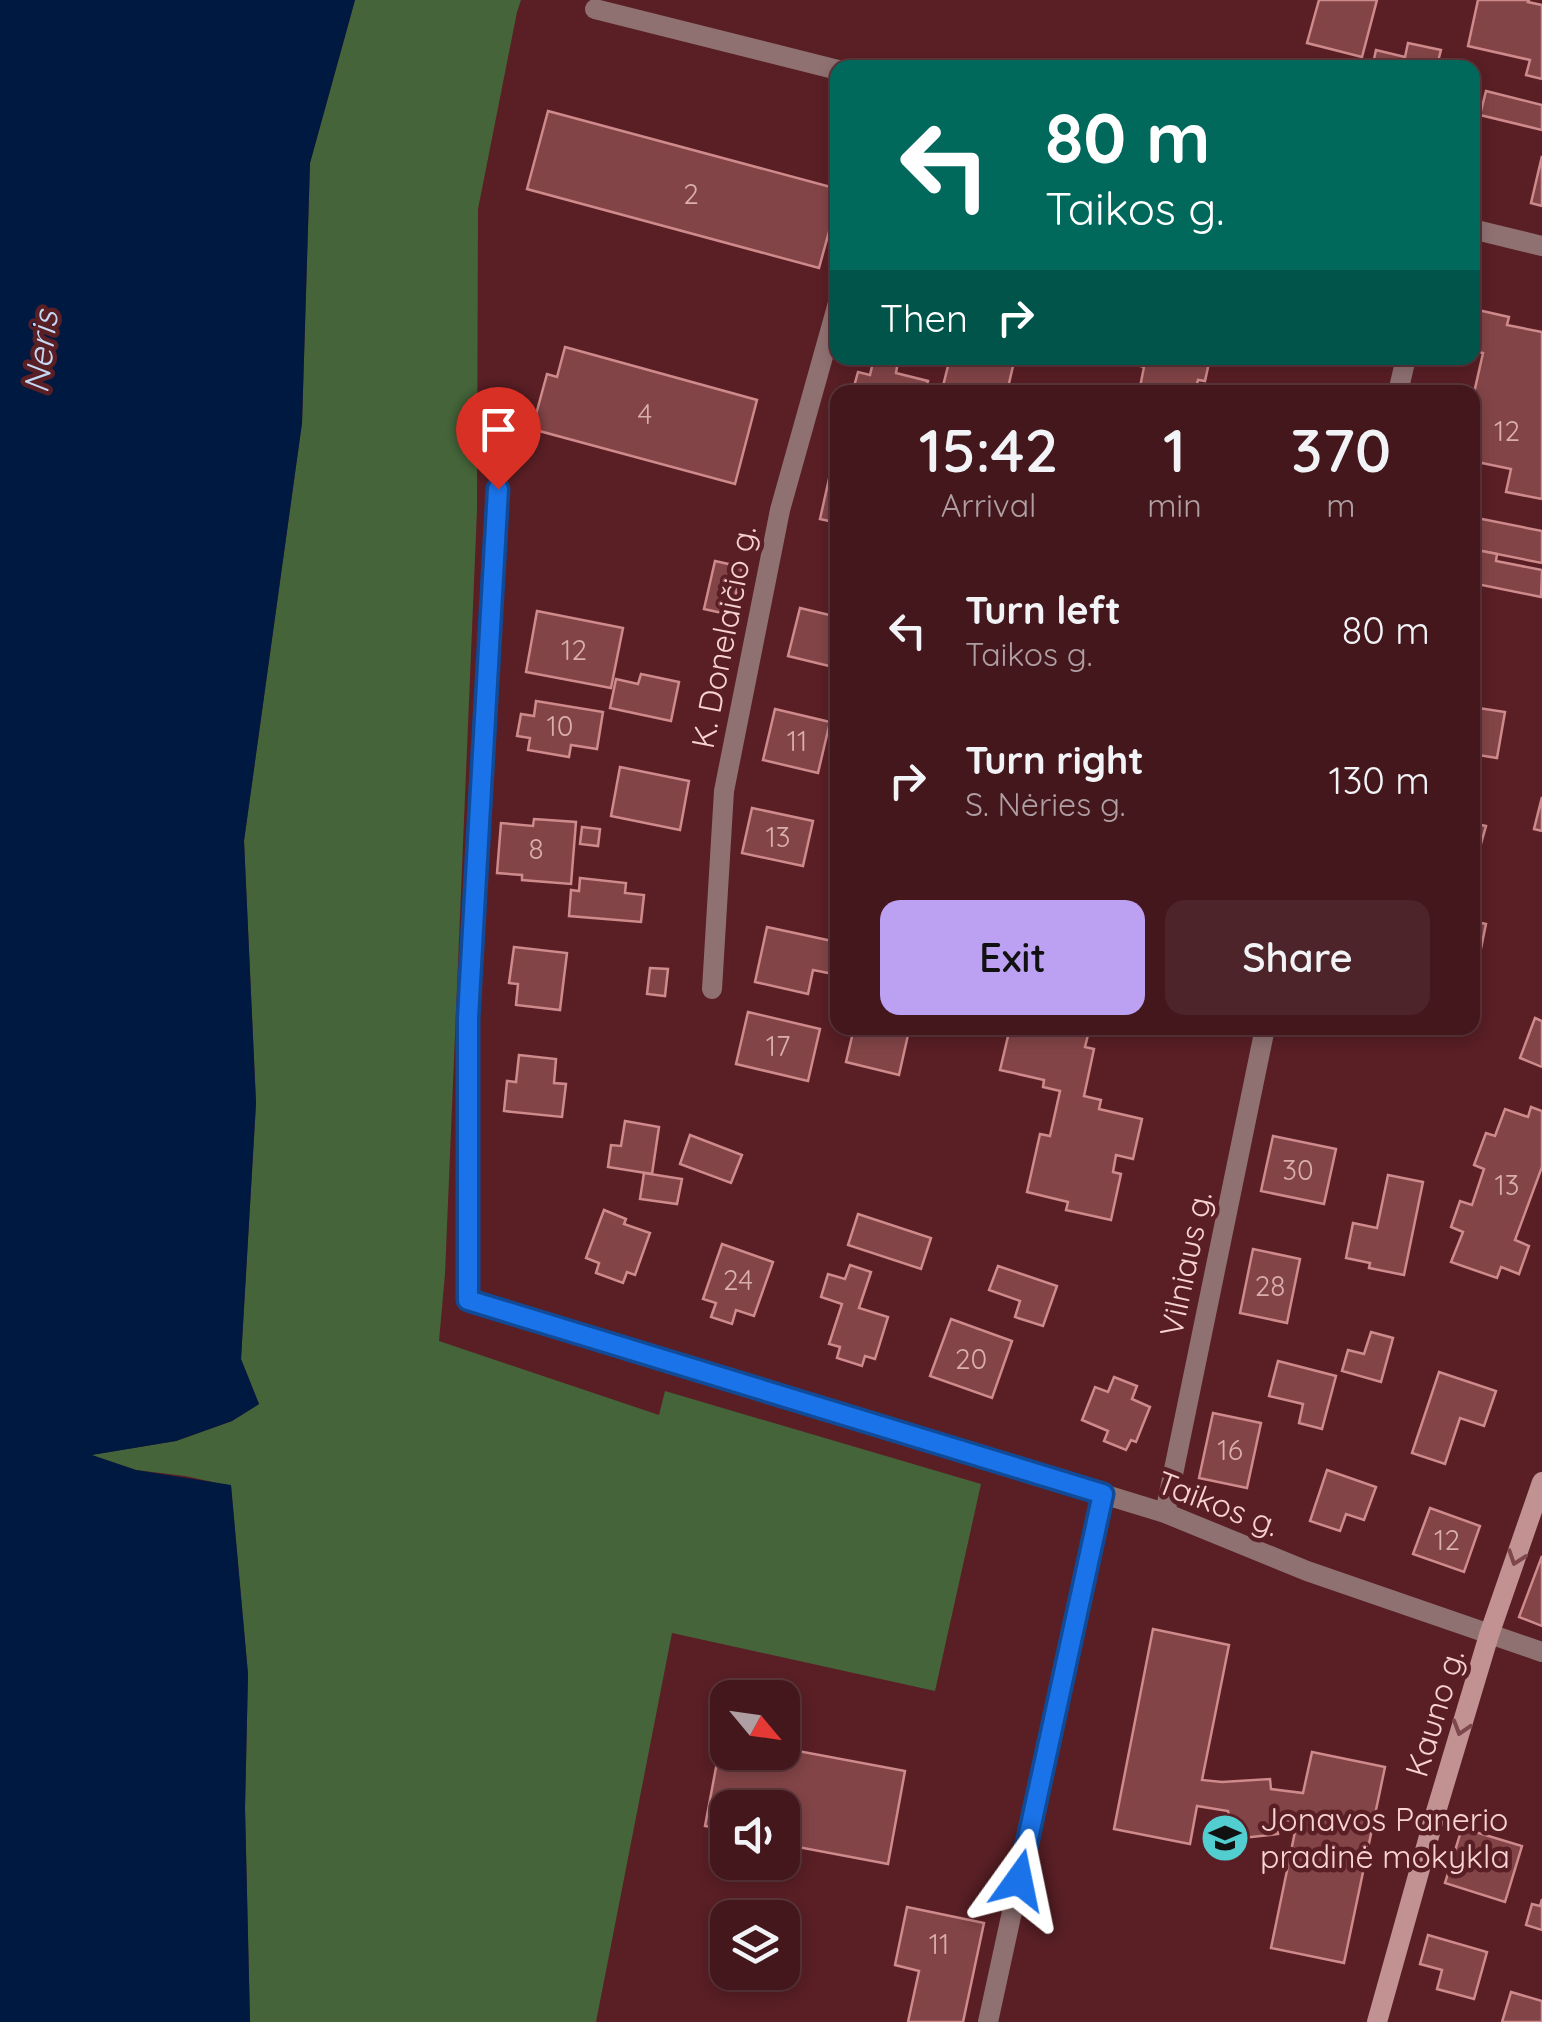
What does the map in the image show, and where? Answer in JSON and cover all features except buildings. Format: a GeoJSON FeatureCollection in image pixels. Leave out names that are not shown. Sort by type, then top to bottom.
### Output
{"type":"FeatureCollection","features":[{"type":"Feature","properties":{"kind":"main road","name":"Kauno g."},"geometry":{"type":"LineString","coordinates":[[1378,2022],[1435,1815],[1490,1634],[1542,1482]]}},
{"type":"Feature","properties":{"kind":"street"},"geometry":{"type":"LineString","coordinates":[[596,9],[830,68]]}},
{"type":"Feature","properties":{"kind":"street"},"geometry":{"type":"LineString","coordinates":[[1480,231],[1542,246]]}},
{"type":"Feature","properties":{"kind":"street","name":"K. Donelaičio g."},"geometry":{"type":"LineString","coordinates":[[712,989],[724,791],[780,510],[830,332]]}},
{"type":"Feature","properties":{"kind":"street","name":"Taikos g."},"geometry":{"type":"LineString","coordinates":[[498,489],[468,1018],[468,1300],[1165,1513],[1307,1571],[1542,1652]]}},
{"type":"Feature","properties":{"kind":"street","name":"Vilniaus g."},"geometry":{"type":"LineString","coordinates":[[1165,1513],[1265,1035]]}},
{"type":"Feature","properties":{"kind":"street"},"geometry":{"type":"LineString","coordinates":[[988,2022],[1103,1494]]}},
{"type":"Feature","properties":{"kind":"green space"},"geometry":{"type":"Polygon","coordinates":[[[355,0],[521,0],[478,209],[477,510],[439,1341],[659,1415],[665,1391],[981,1484],[935,1691],[672,1633],[596,2022],[250,2022],[245,1808],[248,1674],[231,1486],[136,1470],[90,1455],[176,1441],[232,1421],[259,1404],[241,1359],[256,1103],[244,841],[302,423],[310,163],[355,0]]]}},
{"type":"Feature","properties":{"kind":"water","name":"Neris"},"geometry":{"type":"Polygon","coordinates":[[[0,0],[355,0],[310,163],[302,423],[244,841],[256,1103],[241,1359],[259,1404],[232,1421],[176,1441],[92,1455],[136,1470],[231,1485],[248,1674],[245,1808],[250,2022],[0,2022],[0,0]]]}},
{"type":"Feature","properties":{"kind":"place","name":"Jonavos Panerio pradinė mokykla"},"geometry":{"type":"Point","coordinates":[1225,1838]}},
{"type":"Feature","properties":{"kind":"route"},"geometry":{"type":"LineString","coordinates":[[498,489],[468,1018],[468,1300],[1103,1494],[1019,1880]]}}]}
